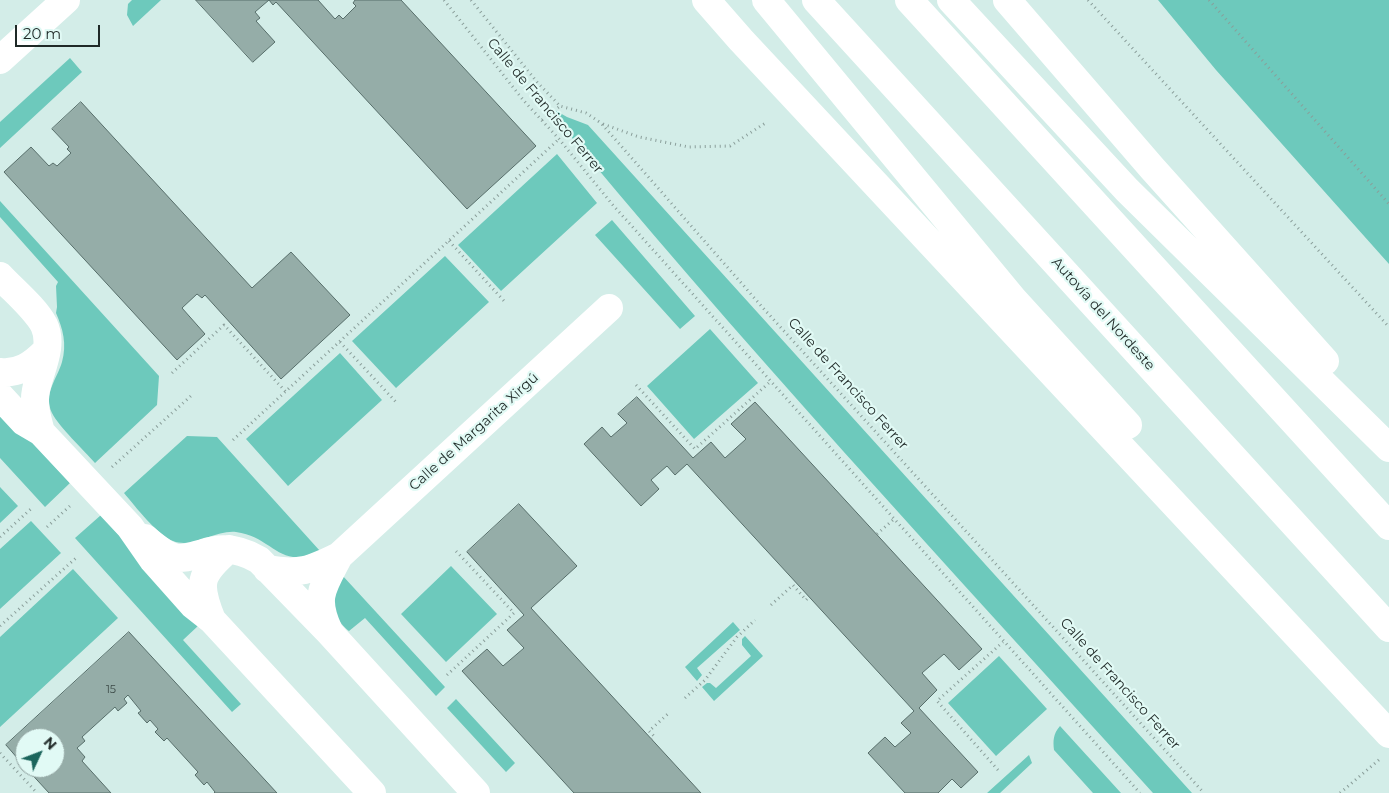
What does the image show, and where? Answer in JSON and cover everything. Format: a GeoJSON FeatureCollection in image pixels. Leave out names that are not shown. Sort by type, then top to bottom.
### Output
{"type":"FeatureCollection","features":[{"type":"Feature","properties":{"kind":"main road"},"geometry":{"type":"LineString","coordinates":[[0,60],[66,0]]}},
{"type":"Feature","properties":{"kind":"main road"},"geometry":{"type":"LineString","coordinates":[[706,0],[740,40],[1362,694],[1389,712]]}},
{"type":"Feature","properties":{"kind":"main road"},"geometry":{"type":"LineString","coordinates":[[766,0],[1013,300],[1362,694],[1386,745]]}},
{"type":"Feature","properties":{"kind":"main road","name":"Autovía del Nordeste"},"geometry":{"type":"LineString","coordinates":[[816,0],[1389,628]]}},
{"type":"Feature","properties":{"kind":"main road"},"geometry":{"type":"LineString","coordinates":[[908,0],[1389,526]]}},
{"type":"Feature","properties":{"kind":"main road"},"geometry":{"type":"LineString","coordinates":[[951,0],[1128,190],[1389,448]]}},
{"type":"Feature","properties":{"kind":"main road"},"geometry":{"type":"LineString","coordinates":[[1007,0],[1159,175],[1389,433]]}},
{"type":"Feature","properties":{"kind":"main road"},"geometry":{"type":"LineString","coordinates":[[0,276],[44,324],[47,338],[35,401],[41,432]]}},
{"type":"Feature","properties":{"kind":"main road","name":"Calle de Margarita Xirgú"},"geometry":{"type":"LineString","coordinates":[[267,568],[280,571],[303,571],[315,568],[339,556],[609,308]]}},
{"type":"Feature","properties":{"kind":"main road"},"geometry":{"type":"LineString","coordinates":[[0,372],[10,373],[24,369],[45,352]]}},
{"type":"Feature","properties":{"kind":"main road","name":"Calle de Margarita Xirgú"},"geometry":{"type":"LineString","coordinates":[[0,396],[24,422],[41,432],[130,527],[153,560],[193,605],[212,620],[372,793]]}},
{"type":"Feature","properties":{"kind":"main road","name":"Calle de Margarita Xirgú"},"geometry":{"type":"LineString","coordinates":[[130,527],[162,551],[179,558],[213,550],[229,549],[251,555],[267,568],[330,633],[476,793]]}},
{"type":"Feature","properties":{"kind":"main road","name":"Calle de Margarita Xirgú"},"geometry":{"type":"LineString","coordinates":[[212,620],[202,593],[203,583],[210,567],[229,549]]}},
{"type":"Feature","properties":{"kind":"main road","name":"Calle de Margarita Xirgú"},"geometry":{"type":"LineString","coordinates":[[330,633],[322,616],[320,600],[339,556]]}},
{"type":"Feature","properties":{"kind":"path","name":"Calle de Francisco Ferrer"},"geometry":{"type":"LineString","coordinates":[[444,0],[524,101],[559,139],[612,204],[1140,793]]}},
{"type":"Feature","properties":{"kind":"path","name":"Calle de Francisco Ferrer"},"geometry":{"type":"LineString","coordinates":[[471,0],[537,82],[560,106],[586,113],[601,123],[764,309],[1204,793]]}},
{"type":"Feature","properties":{"kind":"path"},"geometry":{"type":"LineString","coordinates":[[1088,0],[1389,327]]}},
{"type":"Feature","properties":{"kind":"path"},"geometry":{"type":"LineString","coordinates":[[1209,0],[1389,204]]}},
{"type":"Feature","properties":{"kind":"path"},"geometry":{"type":"LineString","coordinates":[[542,120],[560,106]]}},
{"type":"Feature","properties":{"kind":"path"},"geometry":{"type":"LineString","coordinates":[[601,123],[639,137],[690,148],[730,146],[767,122]]}},
{"type":"Feature","properties":{"kind":"path"},"geometry":{"type":"LineString","coordinates":[[233,440],[559,139]]}},
{"type":"Feature","properties":{"kind":"path"},"geometry":{"type":"LineString","coordinates":[[449,241],[505,302]]}},
{"type":"Feature","properties":{"kind":"path"},"geometry":{"type":"LineString","coordinates":[[172,373],[224,325],[286,392]]}},
{"type":"Feature","properties":{"kind":"path"},"geometry":{"type":"LineString","coordinates":[[340,342],[396,402]]}},
{"type":"Feature","properties":{"kind":"path"},"geometry":{"type":"LineString","coordinates":[[636,384],[695,448],[771,381]]}},
{"type":"Feature","properties":{"kind":"path"},"geometry":{"type":"LineString","coordinates":[[111,468],[192,395]]}},
{"type":"Feature","properties":{"kind":"path"},"geometry":{"type":"LineString","coordinates":[[47,527],[74,502]]}},
{"type":"Feature","properties":{"kind":"path"},"geometry":{"type":"LineString","coordinates":[[0,537],[32,508]]}},
{"type":"Feature","properties":{"kind":"path"},"geometry":{"type":"LineString","coordinates":[[877,534],[894,519]]}},
{"type":"Feature","properties":{"kind":"path"},"geometry":{"type":"LineString","coordinates":[[447,675],[514,613],[455,550]]}},
{"type":"Feature","properties":{"kind":"path"},"geometry":{"type":"LineString","coordinates":[[0,626],[76,558]]}},
{"type":"Feature","properties":{"kind":"path"},"geometry":{"type":"LineString","coordinates":[[772,605],[793,584],[806,600],[809,597]]}},
{"type":"Feature","properties":{"kind":"path"},"geometry":{"type":"LineString","coordinates":[[685,698],[705,680],[737,637],[755,620]]}},
{"type":"Feature","properties":{"kind":"path"},"geometry":{"type":"LineString","coordinates":[[998,770],[937,702],[1003,642]]}},
{"type":"Feature","properties":{"kind":"path"},"geometry":{"type":"LineString","coordinates":[[651,739],[654,736],[649,731],[670,712]]}},
{"type":"Feature","properties":{"kind":"path"},"geometry":{"type":"LineString","coordinates":[[1340,793],[1386,745]]}},
{"type":"Feature","properties":{"kind":"path"},"geometry":{"type":"LineString","coordinates":[[0,753],[36,793]]}},
{"type":"Feature","properties":{"kind":"green space"},"geometry":{"type":"Polygon","coordinates":[[[132,0],[161,0],[133,26],[127,15],[128,4],[132,0]]]}},
{"type":"Feature","properties":{"kind":"green space"},"geometry":{"type":"Polygon","coordinates":[[[1158,0],[1389,0],[1389,264],[1216,70],[1158,0]]]}},
{"type":"Feature","properties":{"kind":"green space"},"geometry":{"type":"Polygon","coordinates":[[[70,58],[82,72],[0,148],[0,122],[70,58]]]}},
{"type":"Feature","properties":{"kind":"green space"},"geometry":{"type":"Polygon","coordinates":[[[544,104],[567,117],[588,125],[1192,793],[1153,793],[768,366],[692,280],[544,104]]]}},
{"type":"Feature","properties":{"kind":"green space"},"geometry":{"type":"Polygon","coordinates":[[[557,154],[597,203],[501,291],[458,245],[557,154]]]}},
{"type":"Feature","properties":{"kind":"green space"},"geometry":{"type":"Polygon","coordinates":[[[0,201],[159,376],[157,405],[95,463],[60,425],[50,406],[50,393],[62,362],[64,349],[62,331],[56,313],[56,286],[58,282],[0,217],[0,201]]]}},
{"type":"Feature","properties":{"kind":"green space"},"geometry":{"type":"Polygon","coordinates":[[[612,220],[695,316],[680,329],[595,235],[612,220]]]}},
{"type":"Feature","properties":{"kind":"green space"},"geometry":{"type":"Polygon","coordinates":[[[445,256],[489,302],[396,388],[352,341],[445,256]]]}},
{"type":"Feature","properties":{"kind":"green space"},"geometry":{"type":"Polygon","coordinates":[[[710,329],[758,383],[694,439],[647,386],[710,329]]]}},
{"type":"Feature","properties":{"kind":"green space"},"geometry":{"type":"Polygon","coordinates":[[[340,353],[382,400],[288,486],[246,439],[340,353]]]}},
{"type":"Feature","properties":{"kind":"green space"},"geometry":{"type":"Polygon","coordinates":[[[0,407],[70,483],[45,507],[0,458],[0,407]]]}},
{"type":"Feature","properties":{"kind":"green space"},"geometry":{"type":"Polygon","coordinates":[[[187,436],[217,437],[320,551],[306,556],[295,557],[285,555],[249,535],[236,532],[228,532],[189,543],[173,541],[161,533],[124,493],[187,436]]]}},
{"type":"Feature","properties":{"kind":"green space"},"geometry":{"type":"Polygon","coordinates":[[[0,487],[18,506],[0,523],[0,487]]]}},
{"type":"Feature","properties":{"kind":"green space"},"geometry":{"type":"Polygon","coordinates":[[[101,515],[199,625],[183,640],[241,704],[232,712],[75,538],[101,515]]]}},
{"type":"Feature","properties":{"kind":"green space"},"geometry":{"type":"Polygon","coordinates":[[[31,521],[61,553],[0,609],[0,549],[31,521]]]}},
{"type":"Feature","properties":{"kind":"green space"},"geometry":{"type":"Polygon","coordinates":[[[451,566],[497,614],[446,662],[401,614],[451,566]]]}},
{"type":"Feature","properties":{"kind":"green space"},"geometry":{"type":"Polygon","coordinates":[[[73,569],[118,618],[0,727],[0,637],[73,569]]]}},
{"type":"Feature","properties":{"kind":"green space"},"geometry":{"type":"Polygon","coordinates":[[[342,575],[445,687],[436,696],[365,618],[349,631],[340,622],[333,610],[332,603],[342,575]]]}},
{"type":"Feature","properties":{"kind":"green space"},"geometry":{"type":"Polygon","coordinates":[[[733,622],[740,630],[697,668],[702,675],[697,681],[685,667],[733,622]]]}},
{"type":"Feature","properties":{"kind":"green space"},"geometry":{"type":"Polygon","coordinates":[[[745,636],[763,656],[714,701],[702,687],[710,683],[716,688],[751,656],[742,645],[742,639],[745,636]]]}},
{"type":"Feature","properties":{"kind":"green space"},"geometry":{"type":"Polygon","coordinates":[[[999,656],[1047,709],[996,756],[948,703],[999,656]]]}},
{"type":"Feature","properties":{"kind":"green space"},"geometry":{"type":"Polygon","coordinates":[[[456,699],[515,763],[506,772],[447,708],[456,699]]]}},
{"type":"Feature","properties":{"kind":"green space"},"geometry":{"type":"Polygon","coordinates":[[[1060,726],[1121,793],[1093,793],[1054,750],[1054,738],[1060,726]]]}},
{"type":"Feature","properties":{"kind":"green space"},"geometry":{"type":"Polygon","coordinates":[[[1029,755],[1032,763],[1000,793],[987,793],[1029,755]]]}},
{"type":"Feature","properties":{"kind":"building"},"geometry":{"type":"Polygon","coordinates":[[[196,0],[269,0],[255,12],[260,18],[256,21],[275,42],[253,62],[196,0]]]}},
{"type":"Feature","properties":{"kind":"building"},"geometry":{"type":"Polygon","coordinates":[[[269,0],[318,0],[335,19],[339,15],[343,19],[356,6],[353,3],[355,0],[401,0],[536,146],[467,209],[276,2],[273,5],[269,0]]]}},
{"type":"Feature","properties":{"kind":"building"},"geometry":{"type":"Polygon","coordinates":[[[81,102],[252,288],[291,252],[350,315],[281,379],[205,295],[202,298],[197,294],[182,308],[205,334],[177,360],[4,172],[31,147],[49,166],[53,163],[57,166],[71,153],[67,149],[69,147],[52,129],[81,102]]]}},
{"type":"Feature","properties":{"kind":"building"},"geometry":{"type":"Polygon","coordinates":[[[637,397],[693,458],[711,442],[725,458],[746,439],[731,424],[755,402],[982,649],[959,670],[944,654],[922,673],[937,690],[919,708],[978,772],[961,788],[952,779],[938,793],[905,793],[868,753],[885,737],[895,747],[911,733],[901,723],[914,711],[687,464],[675,475],[667,466],[651,480],[659,489],[641,506],[584,444],[602,427],[611,437],[627,423],[618,414],[637,397]]]}},
{"type":"Feature","properties":{"kind":"building"},"geometry":{"type":"Polygon","coordinates":[[[519,504],[577,566],[531,608],[701,793],[574,793],[462,671],[487,649],[503,666],[524,648],[507,630],[524,615],[467,552],[519,504]]]}},
{"type":"Feature","properties":{"kind":"building"},"geometry":{"type":"Polygon","coordinates":[[[129,632],[277,793],[214,793],[207,782],[204,785],[195,775],[198,772],[167,738],[164,741],[155,732],[158,729],[150,720],[147,723],[138,713],[141,711],[128,695],[124,699],[127,703],[118,711],[115,707],[82,737],[85,741],[77,748],[85,757],[82,761],[111,793],[49,793],[35,778],[65,778],[65,728],[25,728],[129,632]]]}},
{"type":"Feature","properties":{"kind":"building"},"geometry":{"type":"Polygon","coordinates":[[[15,737],[15,755],[6,745],[15,737]]]}}]}
